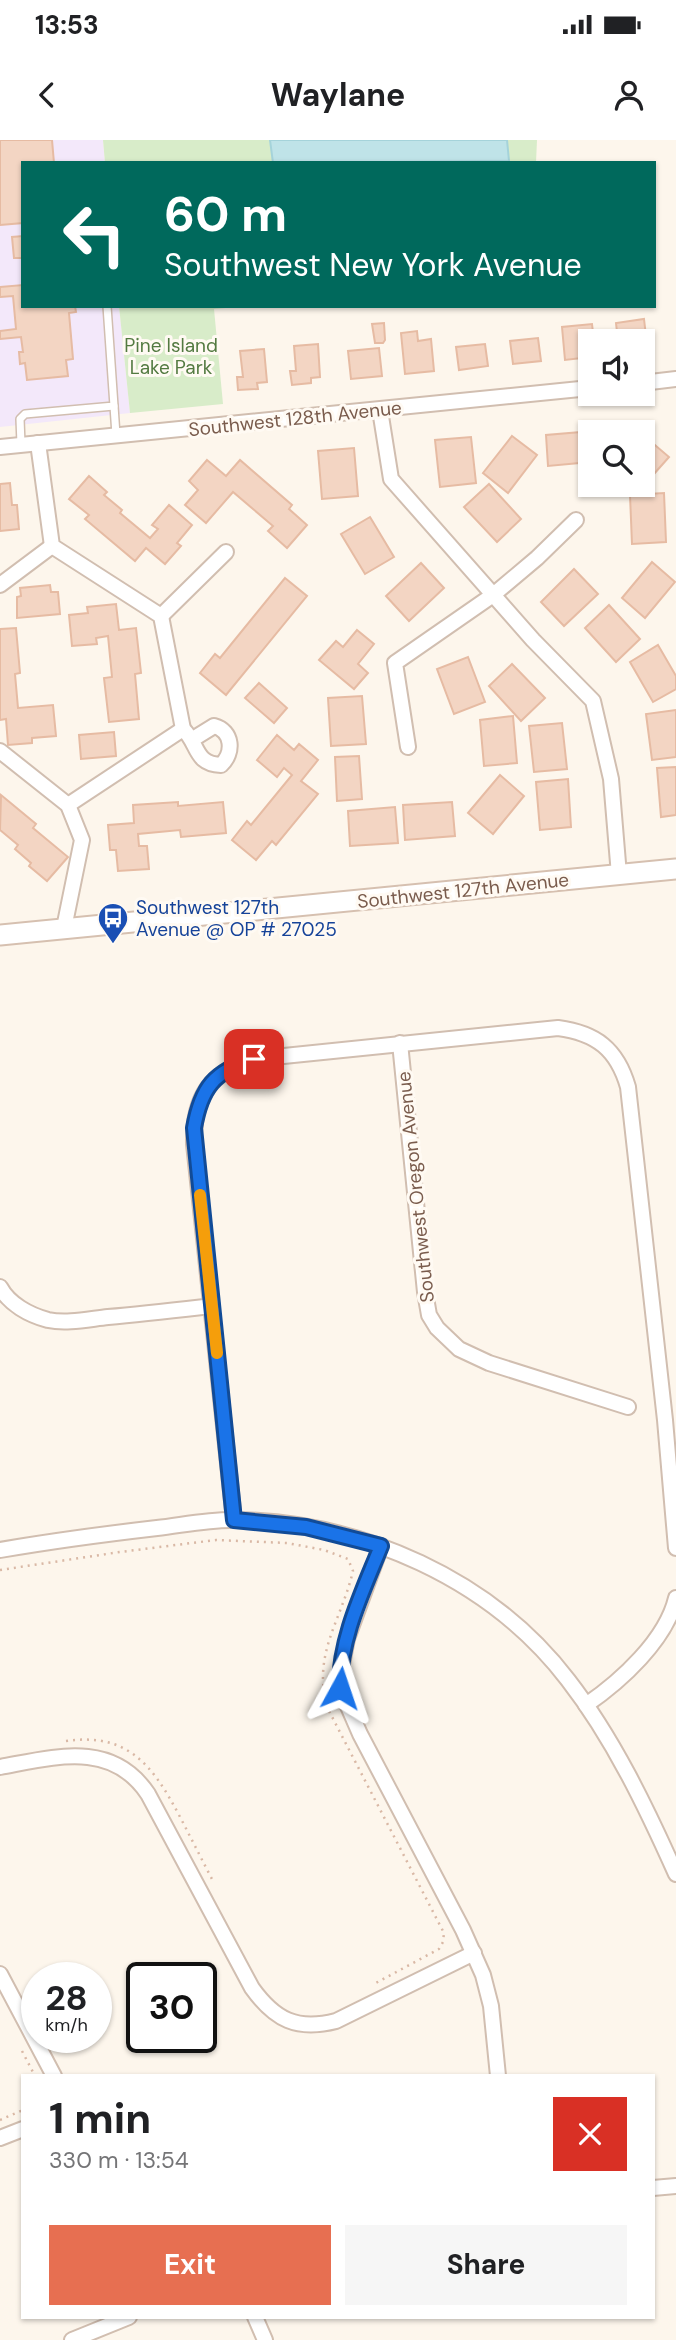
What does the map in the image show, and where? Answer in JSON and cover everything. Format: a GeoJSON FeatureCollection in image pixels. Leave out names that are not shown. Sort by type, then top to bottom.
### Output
{"type":"FeatureCollection","features":[{"type":"Feature","properties":{"kind":"main road","name":"Southwest 127th Avenue"},"geometry":{"type":"LineString","coordinates":[[0,935],[676,869]]}},
{"type":"Feature","properties":{"kind":"street"},"geometry":{"type":"LineString","coordinates":[[655,381],[676,379]]}},
{"type":"Feature","properties":{"kind":"street","name":"Southwest 128th Avenue"},"geometry":{"type":"LineString","coordinates":[[0,447],[578,389]]}},
{"type":"Feature","properties":{"kind":"street"},"geometry":{"type":"LineString","coordinates":[[380,410],[391,479],[593,701],[611,779],[619,875]]}},
{"type":"Feature","properties":{"kind":"street"},"geometry":{"type":"LineString","coordinates":[[38,443],[52,546],[161,616],[188,734],[68,805]]}},
{"type":"Feature","properties":{"kind":"street"},"geometry":{"type":"LineString","coordinates":[[408,747],[396,663],[493,594],[537,558],[576,520]]}},
{"type":"Feature","properties":{"kind":"street"},"geometry":{"type":"LineString","coordinates":[[0,584],[52,546]]}},
{"type":"Feature","properties":{"kind":"street"},"geometry":{"type":"LineString","coordinates":[[161,616],[226,552]]}},
{"type":"Feature","properties":{"kind":"street"},"geometry":{"type":"LineString","coordinates":[[0,751],[68,805],[82,839],[64,929]]}},
{"type":"Feature","properties":{"kind":"street"},"geometry":{"type":"LineString","coordinates":[[234,1520],[194,1136],[197,1112],[210,1084],[236,1064],[254,1059],[558,1028],[576,1030],[592,1037],[607,1047],[623,1070],[631,1111],[665,1420],[676,1548]]}},
{"type":"Feature","properties":{"kind":"street","name":"Southwest Oregon Avenue"},"geometry":{"type":"LineString","coordinates":[[400,1043],[425,1292],[429,1315],[437,1328],[449,1341],[472,1356],[628,1407]]}},
{"type":"Feature","properties":{"kind":"street"},"geometry":{"type":"LineString","coordinates":[[0,1287],[18,1307],[35,1316],[51,1320],[79,1320],[212,1306]]}},
{"type":"Feature","properties":{"kind":"street"},"geometry":{"type":"LineString","coordinates":[[0,1550],[104,1534],[234,1520],[291,1524],[344,1535],[381,1546],[428,1567],[493,1606],[544,1651],[586,1705],[640,1800],[676,1874]]}},
{"type":"Feature","properties":{"kind":"street"},"geometry":{"type":"LineString","coordinates":[[381,1546],[347,1639],[340,1688],[360,1734],[483,1975],[491,2006],[498,2074]]}},
{"type":"Feature","properties":{"kind":"street"},"geometry":{"type":"LineString","coordinates":[[586,1705],[615,1683],[656,1639],[667,1623],[676,1598]]}},
{"type":"Feature","properties":{"kind":"street"},"geometry":{"type":"LineString","coordinates":[[0,1767],[90,1757],[112,1761],[138,1778],[251,1989],[283,2019],[306,2024],[336,2021],[474,1953]]}},
{"type":"Feature","properties":{"kind":"street"},"geometry":{"type":"LineString","coordinates":[[0,1974],[53,2074]]}},
{"type":"Feature","properties":{"kind":"street"},"geometry":{"type":"LineString","coordinates":[[0,2138],[21,2130]]}},
{"type":"Feature","properties":{"kind":"street"},"geometry":{"type":"LineString","coordinates":[[655,2188],[676,2186]]}},
{"type":"Feature","properties":{"kind":"street"},"geometry":{"type":"LineString","coordinates":[[72,2340],[124,2319]]}},
{"type":"Feature","properties":{"kind":"street"},"geometry":{"type":"LineString","coordinates":[[256,2319],[265,2340]]}},
{"type":"Feature","properties":{"kind":"lane"},"geometry":{"type":"LineString","coordinates":[[107,308],[116,435]]}},
{"type":"Feature","properties":{"kind":"lane"},"geometry":{"type":"LineString","coordinates":[[21,444],[20,419],[25,414],[114,406]]}},
{"type":"Feature","properties":{"kind":"path"},"geometry":{"type":"LineString","coordinates":[[0,1570],[216,1540],[287,1543],[324,1550],[348,1559],[353,1571],[325,1653],[322,1670],[324,1695],[329,1712],[444,1933],[439,1949],[367,1988]]}},
{"type":"Feature","properties":{"kind":"path"},"geometry":{"type":"LineString","coordinates":[[67,1741],[90,1739],[114,1744],[135,1754],[145,1763],[161,1782],[215,1884]]}},
{"type":"Feature","properties":{"kind":"path"},"geometry":{"type":"LineString","coordinates":[[0,2120],[21,2111]]}},
{"type":"Feature","properties":{"kind":"shaded area"},"geometry":{"type":"Polygon","coordinates":[[[0,140],[103,140],[105,161],[21,161],[21,308],[119,308],[130,413],[0,427],[0,140]]]}},
{"type":"Feature","properties":{"kind":"green space"},"geometry":{"type":"Polygon","coordinates":[[[103,140],[537,140],[536,161],[105,161],[103,140]]]}},
{"type":"Feature","properties":{"kind":"green space","name":"Pine Island Lake Park"},"geometry":{"type":"Polygon","coordinates":[[[119,308],[226,308],[214,309],[223,404],[130,413],[119,308]]]}},
{"type":"Feature","properties":{"kind":"water"},"geometry":{"type":"Polygon","coordinates":[[[270,140],[507,140],[509,161],[273,161],[270,140]]]}},
{"type":"Feature","properties":{"kind":"building"},"geometry":{"type":"Polygon","coordinates":[[[0,140],[52,140],[54,161],[21,161],[21,223],[0,225],[0,140]]]}},
{"type":"Feature","properties":{"kind":"building"},"geometry":{"type":"Polygon","coordinates":[[[21,236],[21,258],[14,258],[12,237],[21,236]]]}},
{"type":"Feature","properties":{"kind":"building"},"geometry":{"type":"Polygon","coordinates":[[[21,285],[21,308],[75,308],[76,312],[69,313],[73,359],[66,360],[68,376],[27,380],[25,363],[20,364],[19,352],[23,352],[21,337],[0,339],[0,331],[16,329],[13,296],[0,297],[0,287],[21,285]]]}},
{"type":"Feature","properties":{"kind":"building"},"geometry":{"type":"Polygon","coordinates":[[[644,319],[645,329],[617,329],[616,323],[644,319]]]}},
{"type":"Feature","properties":{"kind":"building"},"geometry":{"type":"Polygon","coordinates":[[[384,323],[385,340],[383,343],[375,343],[372,324],[384,323]]]}},
{"type":"Feature","properties":{"kind":"building"},"geometry":{"type":"Polygon","coordinates":[[[592,324],[593,329],[578,329],[578,358],[565,360],[562,327],[592,324]]]}},
{"type":"Feature","properties":{"kind":"building"},"geometry":{"type":"Polygon","coordinates":[[[417,331],[418,341],[431,339],[434,371],[405,374],[401,333],[417,331]]]}},
{"type":"Feature","properties":{"kind":"building"},"geometry":{"type":"Polygon","coordinates":[[[538,338],[541,361],[513,364],[510,341],[538,338]]]}},
{"type":"Feature","properties":{"kind":"building"},"geometry":{"type":"Polygon","coordinates":[[[318,344],[320,377],[311,378],[311,383],[292,385],[290,371],[296,371],[294,346],[318,344]]]}},
{"type":"Feature","properties":{"kind":"building"},"geometry":{"type":"Polygon","coordinates":[[[485,344],[488,366],[459,370],[456,347],[485,344]]]}},
{"type":"Feature","properties":{"kind":"building"},"geometry":{"type":"Polygon","coordinates":[[[379,348],[382,376],[351,379],[348,351],[379,348]]]}},
{"type":"Feature","properties":{"kind":"building"},"geometry":{"type":"Polygon","coordinates":[[[264,349],[267,382],[257,383],[258,389],[238,390],[237,377],[243,377],[240,351],[264,349]]]}},
{"type":"Feature","properties":{"kind":"building"},"geometry":{"type":"Polygon","coordinates":[[[578,432],[578,463],[548,466],[546,435],[578,432]]]}},
{"type":"Feature","properties":{"kind":"building"},"geometry":{"type":"Polygon","coordinates":[[[512,436],[537,455],[508,493],[483,473],[512,436]]]}},
{"type":"Feature","properties":{"kind":"building"},"geometry":{"type":"Polygon","coordinates":[[[471,437],[476,483],[440,487],[435,440],[471,437]]]}},
{"type":"Feature","properties":{"kind":"building"},"geometry":{"type":"Polygon","coordinates":[[[655,445],[669,457],[655,473],[655,445]]]}},
{"type":"Feature","properties":{"kind":"building"},"geometry":{"type":"Polygon","coordinates":[[[354,448],[358,496],[322,499],[318,451],[354,448]]]}},
{"type":"Feature","properties":{"kind":"building"},"geometry":{"type":"Polygon","coordinates":[[[207,460],[226,476],[240,460],[292,505],[289,509],[307,525],[287,548],[268,531],[273,526],[233,492],[206,523],[185,505],[198,490],[189,481],[207,460]]]}},
{"type":"Feature","properties":{"kind":"building"},"geometry":{"type":"Polygon","coordinates":[[[89,476],[107,492],[104,495],[122,510],[120,513],[150,538],[158,529],[152,525],[169,505],[192,525],[177,543],[181,546],[165,564],[146,548],[135,561],[85,519],[89,515],[69,499],[89,476]]]}},
{"type":"Feature","properties":{"kind":"building"},"geometry":{"type":"Polygon","coordinates":[[[10,483],[12,505],[17,505],[19,529],[0,531],[0,484],[10,483]]]}},
{"type":"Feature","properties":{"kind":"building"},"geometry":{"type":"Polygon","coordinates":[[[489,484],[521,519],[497,542],[464,507],[489,484]]]}},
{"type":"Feature","properties":{"kind":"building"},"geometry":{"type":"Polygon","coordinates":[[[664,493],[666,542],[632,544],[630,497],[655,497],[655,494],[664,493]]]}},
{"type":"Feature","properties":{"kind":"building"},"geometry":{"type":"Polygon","coordinates":[[[370,517],[394,557],[365,574],[341,534],[370,517]]]}},
{"type":"Feature","properties":{"kind":"building"},"geometry":{"type":"Polygon","coordinates":[[[652,562],[675,582],[645,618],[622,598],[652,562]]]}},
{"type":"Feature","properties":{"kind":"building"},"geometry":{"type":"Polygon","coordinates":[[[421,563],[444,588],[409,621],[386,596],[421,563]]]}},
{"type":"Feature","properties":{"kind":"building"},"geometry":{"type":"Polygon","coordinates":[[[574,569],[598,594],[564,626],[541,602],[574,569]]]}},
{"type":"Feature","properties":{"kind":"building"},"geometry":{"type":"Polygon","coordinates":[[[285,578],[307,596],[226,695],[200,673],[215,654],[220,658],[285,578]]]}},
{"type":"Feature","properties":{"kind":"building"},"geometry":{"type":"Polygon","coordinates":[[[50,585],[51,592],[58,592],[60,614],[17,618],[20,588],[50,585]]]}},
{"type":"Feature","properties":{"kind":"building"},"geometry":{"type":"Polygon","coordinates":[[[116,604],[119,630],[136,628],[141,673],[135,674],[139,719],[109,722],[104,678],[112,677],[108,636],[96,638],[97,644],[72,646],[69,615],[88,613],[87,607],[116,604]]]}},
{"type":"Feature","properties":{"kind":"building"},"geometry":{"type":"Polygon","coordinates":[[[609,605],[640,639],[616,662],[585,628],[609,605]]]}},
{"type":"Feature","properties":{"kind":"building"},"geometry":{"type":"Polygon","coordinates":[[[16,628],[20,673],[15,674],[18,708],[53,705],[56,736],[32,738],[32,743],[8,745],[6,719],[0,720],[0,629],[16,628]]]}},
{"type":"Feature","properties":{"kind":"building"},"geometry":{"type":"Polygon","coordinates":[[[357,630],[374,644],[358,664],[368,673],[354,689],[319,660],[336,641],[343,647],[357,630]]]}},
{"type":"Feature","properties":{"kind":"building"},"geometry":{"type":"Polygon","coordinates":[[[658,645],[676,676],[676,689],[653,702],[630,662],[658,645]]]}},
{"type":"Feature","properties":{"kind":"building"},"geometry":{"type":"Polygon","coordinates":[[[468,657],[485,702],[454,714],[437,669],[468,657]]]}},
{"type":"Feature","properties":{"kind":"building"},"geometry":{"type":"Polygon","coordinates":[[[512,664],[545,698],[521,721],[489,686],[512,664]]]}},
{"type":"Feature","properties":{"kind":"building"},"geometry":{"type":"Polygon","coordinates":[[[259,683],[287,708],[274,723],[245,698],[259,683]]]}},
{"type":"Feature","properties":{"kind":"building"},"geometry":{"type":"Polygon","coordinates":[[[362,696],[366,744],[331,746],[328,698],[362,696]]]}},
{"type":"Feature","properties":{"kind":"building"},"geometry":{"type":"Polygon","coordinates":[[[676,710],[676,757],[652,760],[646,714],[676,710]]]}},
{"type":"Feature","properties":{"kind":"building"},"geometry":{"type":"Polygon","coordinates":[[[513,716],[517,763],[484,766],[480,720],[513,716]]]}},
{"type":"Feature","properties":{"kind":"building"},"geometry":{"type":"Polygon","coordinates":[[[562,723],[567,769],[534,772],[529,726],[562,723]]]}},
{"type":"Feature","properties":{"kind":"building"},"geometry":{"type":"Polygon","coordinates":[[[114,732],[116,756],[81,759],[79,735],[114,732]]]}},
{"type":"Feature","properties":{"kind":"building"},"geometry":{"type":"Polygon","coordinates":[[[277,735],[294,750],[299,744],[318,760],[301,781],[318,794],[276,845],[272,841],[256,860],[232,840],[247,821],[251,825],[292,775],[284,768],[277,777],[257,760],[277,735]]]}},
{"type":"Feature","properties":{"kind":"building"},"geometry":{"type":"Polygon","coordinates":[[[359,756],[362,799],[337,801],[335,757],[359,756]]]}},
{"type":"Feature","properties":{"kind":"building"},"geometry":{"type":"Polygon","coordinates":[[[676,767],[676,815],[661,817],[657,768],[676,767]]]}},
{"type":"Feature","properties":{"kind":"building"},"geometry":{"type":"Polygon","coordinates":[[[500,775],[524,796],[493,834],[468,813],[500,775]]]}},
{"type":"Feature","properties":{"kind":"building"},"geometry":{"type":"Polygon","coordinates":[[[568,779],[571,827],[540,830],[536,782],[568,779]]]}},
{"type":"Feature","properties":{"kind":"building"},"geometry":{"type":"Polygon","coordinates":[[[1,795],[36,824],[33,828],[68,857],[47,881],[29,866],[31,863],[15,849],[18,845],[0,830],[1,795]]]}},
{"type":"Feature","properties":{"kind":"building"},"geometry":{"type":"Polygon","coordinates":[[[178,802],[178,806],[223,802],[226,833],[181,837],[180,830],[138,834],[139,846],[147,846],[149,869],[118,871],[116,850],[110,850],[108,825],[134,823],[133,805],[178,802]]]}},
{"type":"Feature","properties":{"kind":"building"},"geometry":{"type":"Polygon","coordinates":[[[452,802],[455,836],[405,840],[403,805],[452,802]]]}},
{"type":"Feature","properties":{"kind":"building"},"geometry":{"type":"Polygon","coordinates":[[[395,807],[398,843],[350,846],[348,811],[395,807]]]}},
{"type":"Feature","properties":{"kind":"slow traffic"},"geometry":{"type":"LineString","coordinates":[[200,1195],[217,1353]]}},
{"type":"Feature","properties":{"kind":"place","name":"Southwest 127th Avenue @ OP # 27025"},"geometry":{"type":"Point","coordinates":[113,945]}},
{"type":"Feature","properties":{"kind":"route"},"geometry":{"type":"LineString","coordinates":[[254,1059],[236,1064],[210,1084],[202,1098],[194,1128],[234,1520],[291,1524],[366,1540],[381,1546],[342,1656],[340,1688]]}}]}
